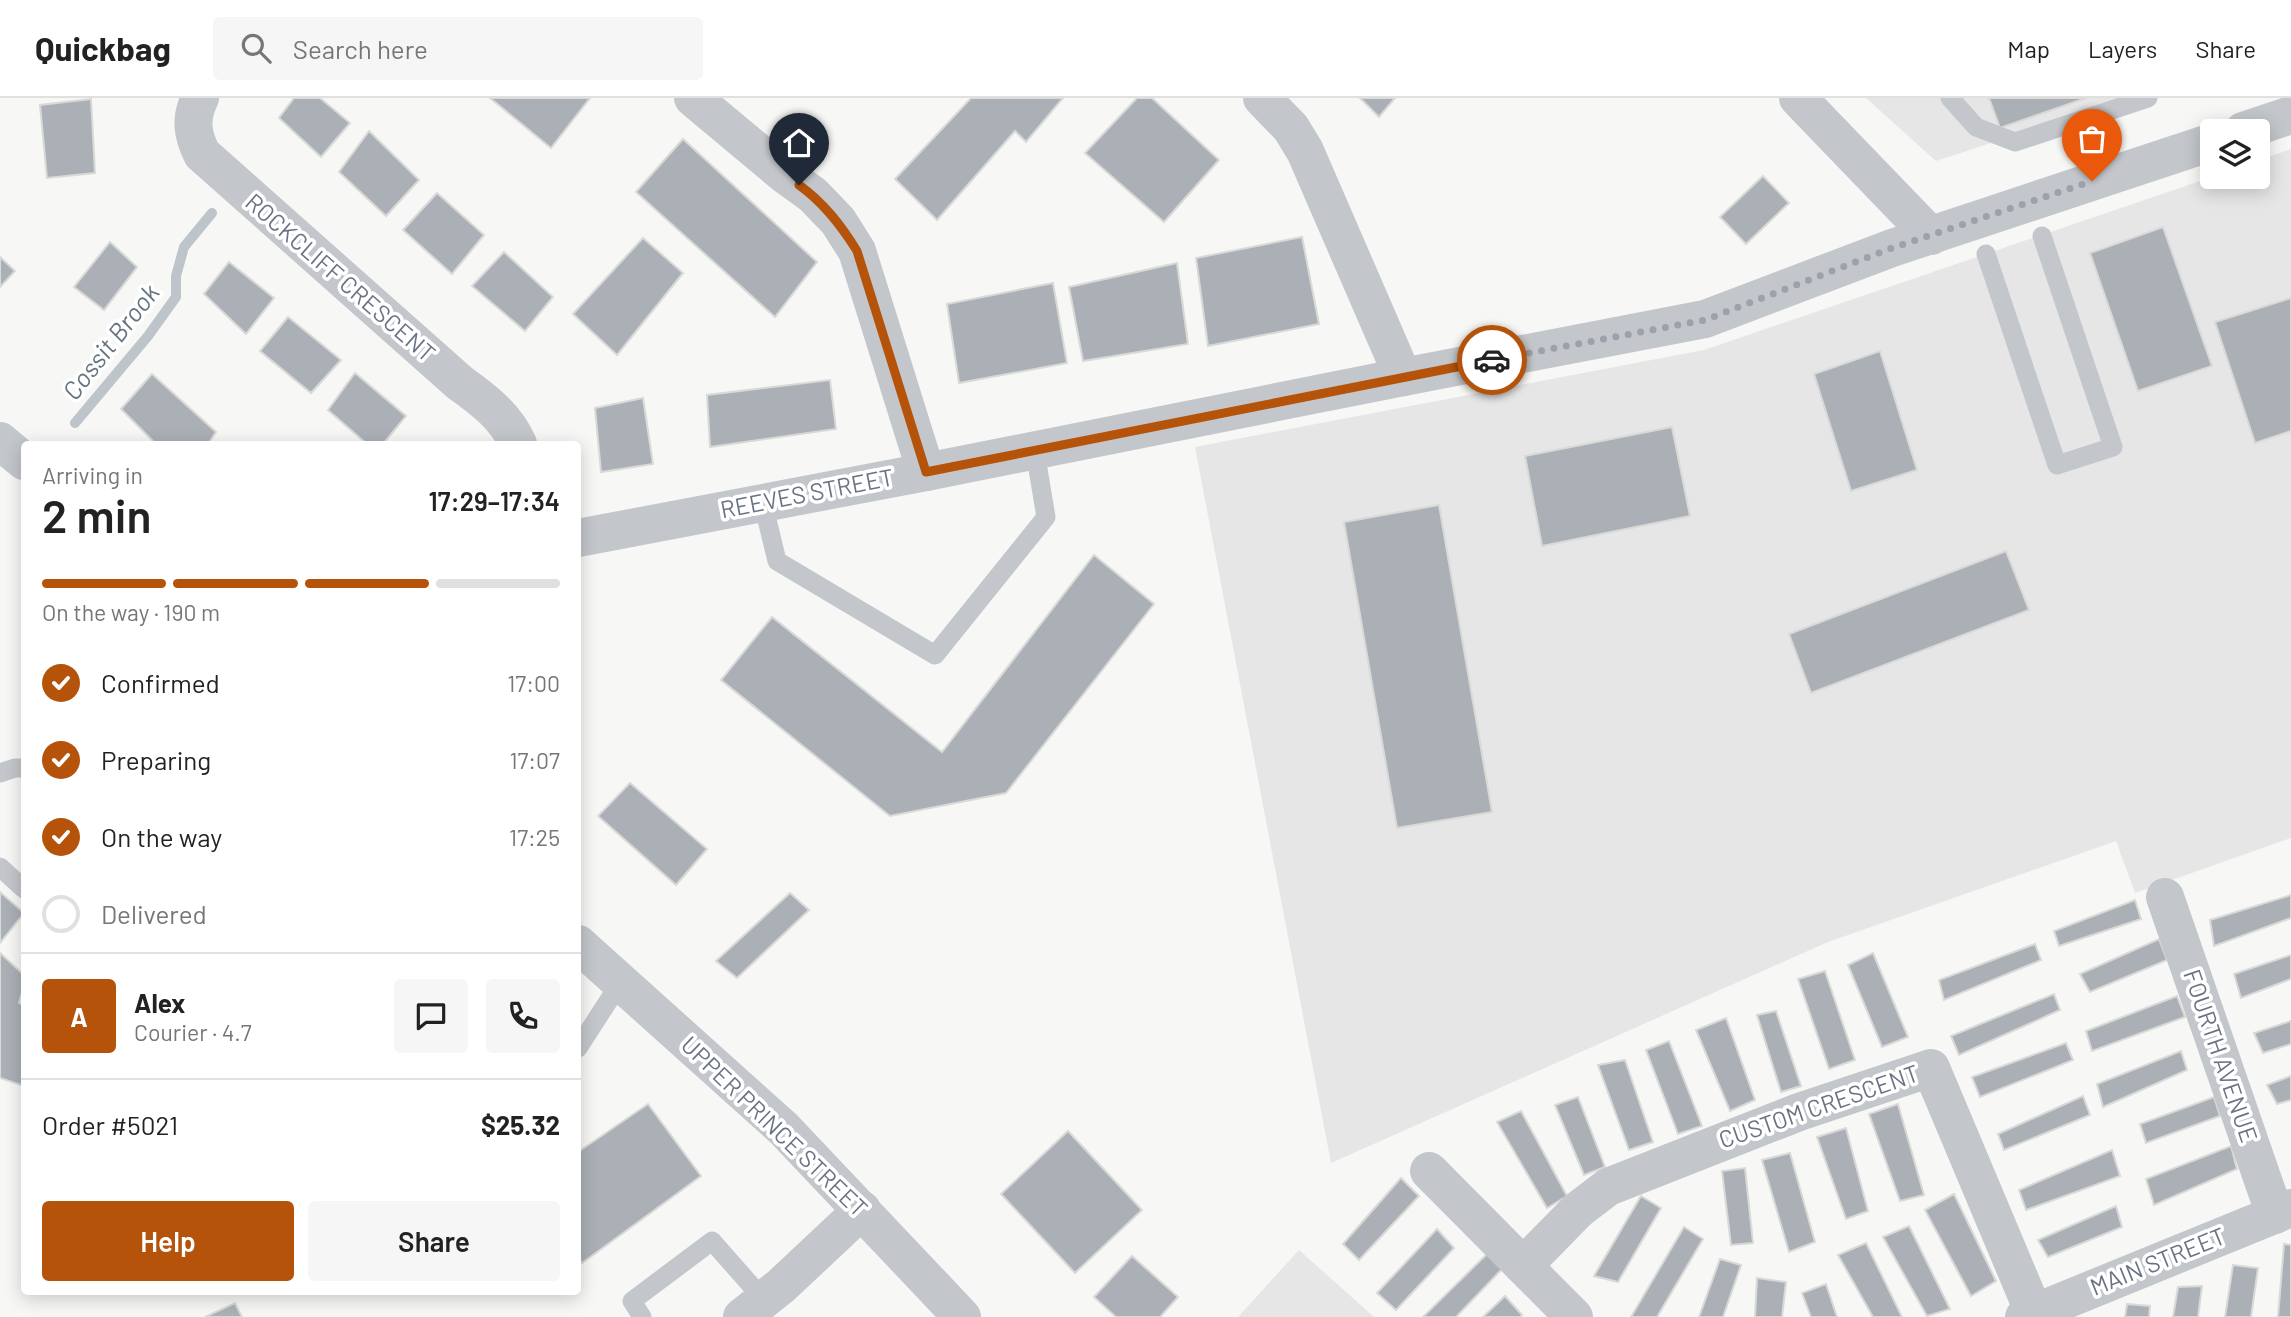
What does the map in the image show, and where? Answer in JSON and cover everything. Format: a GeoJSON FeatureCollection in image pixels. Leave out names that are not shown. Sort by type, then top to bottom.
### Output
{"type":"FeatureCollection","features":[{"type":"Feature","properties":{"kind":"street","name":"ROCKCLIFF CRESCENT"},"geometry":{"type":"LineString","coordinates":[[200,98],[192,118],[194,138],[202,154],[440,365],[486,402],[509,427],[516,441]]}},
{"type":"Feature","properties":{"kind":"street"},"geometry":{"type":"LineString","coordinates":[[693,98],[813,195],[838,221],[857,251],[926,472]]}},
{"type":"Feature","properties":{"kind":"street"},"geometry":{"type":"LineString","coordinates":[[1262,98],[1291,128],[1305,151],[1403,377]]}},
{"type":"Feature","properties":{"kind":"street"},"geometry":{"type":"LineString","coordinates":[[1798,98],[1931,236]]}},
{"type":"Feature","properties":{"kind":"street"},"geometry":{"type":"LineString","coordinates":[[2270,122],[2291,115]]}},
{"type":"Feature","properties":{"kind":"street","name":"REEVES STREET"},"geometry":{"type":"LineString","coordinates":[[581,537],[1705,320],[1892,248],[2200,146]]}},
{"type":"Feature","properties":{"kind":"street"},"geometry":{"type":"LineString","coordinates":[[0,441],[21,458]]}},
{"type":"Feature","properties":{"kind":"street","name":"FOURTH AVENUE"},"geometry":{"type":"LineString","coordinates":[[2165,897],[2283,1211]]}},
{"type":"Feature","properties":{"kind":"street","name":"UPPER PRINCE STREET"},"geometry":{"type":"LineString","coordinates":[[581,947],[784,1129],[962,1317]]}},
{"type":"Feature","properties":{"kind":"street","name":"CUSTOM CRESCENT"},"geometry":{"type":"LineString","coordinates":[[1523,1266],[1593,1196],[1608,1187],[1799,1112],[1931,1068],[2029,1315]]}},
{"type":"Feature","properties":{"kind":"street"},"geometry":{"type":"LineString","coordinates":[[1429,1171],[1574,1317]]}},
{"type":"Feature","properties":{"kind":"street"},"geometry":{"type":"LineString","coordinates":[[753,1309],[862,1210]]}},
{"type":"Feature","properties":{"kind":"street","name":"MAIN STREET"},"geometry":{"type":"LineString","coordinates":[[2029,1315],[2283,1211]]}},
{"type":"Feature","properties":{"kind":"lane"},"geometry":{"type":"LineString","coordinates":[[1950,98],[1976,127],[2015,142],[2148,98]]}},
{"type":"Feature","properties":{"kind":"lane"},"geometry":{"type":"LineString","coordinates":[[1986,254],[2057,465],[2068,462],[2113,447],[2042,236]]}},
{"type":"Feature","properties":{"kind":"lane"},"geometry":{"type":"LineString","coordinates":[[763,503],[777,561],[935,655],[1046,517],[1035,450]]}},
{"type":"Feature","properties":{"kind":"lane"},"geometry":{"type":"LineString","coordinates":[[0,773],[21,768]]}},
{"type":"Feature","properties":{"kind":"lane"},"geometry":{"type":"LineString","coordinates":[[0,867],[21,886]]}},
{"type":"Feature","properties":{"kind":"lane"},"geometry":{"type":"LineString","coordinates":[[581,1043],[620,983]]}},
{"type":"Feature","properties":{"kind":"lane"},"geometry":{"type":"LineString","coordinates":[[642,1317],[632,1301],[712,1241],[753,1309]]}},
{"type":"Feature","properties":{"kind":"shaded area"},"geometry":{"type":"Polygon","coordinates":[[[1866,98],[2127,98],[1936,161],[1866,98]]]}},
{"type":"Feature","properties":{"kind":"shaded area"},"geometry":{"type":"Polygon","coordinates":[[[2291,149],[2291,838],[2135,893],[2116,841],[1828,942],[1331,1163],[1195,447],[1704,350],[2200,181],[2200,189],[2270,189],[2270,157],[2291,149]]]}},
{"type":"Feature","properties":{"kind":"shaded area"},"geometry":{"type":"Polygon","coordinates":[[[1299,1250],[1374,1317],[1238,1317],[1299,1250]]]}},
{"type":"Feature","properties":{"kind":"building"},"geometry":{"type":"Polygon","coordinates":[[[294,98],[320,98],[350,123],[321,157],[279,118],[294,98]]]}},
{"type":"Feature","properties":{"kind":"building"},"geometry":{"type":"Polygon","coordinates":[[[490,98],[590,98],[551,148],[490,98]]]}},
{"type":"Feature","properties":{"kind":"building"},"geometry":{"type":"Polygon","coordinates":[[[971,98],[1063,98],[1026,142],[1015,131],[937,220],[895,179],[971,98]]]}},
{"type":"Feature","properties":{"kind":"building"},"geometry":{"type":"Polygon","coordinates":[[[1137,98],[1152,98],[1219,160],[1164,222],[1085,153],[1137,98]]]}},
{"type":"Feature","properties":{"kind":"building"},"geometry":{"type":"Polygon","coordinates":[[[1360,98],[1395,98],[1379,117],[1360,98]]]}},
{"type":"Feature","properties":{"kind":"building"},"geometry":{"type":"Polygon","coordinates":[[[1989,98],[2086,98],[2000,128],[1989,98]]]}},
{"type":"Feature","properties":{"kind":"building"},"geometry":{"type":"Polygon","coordinates":[[[91,99],[95,173],[47,178],[40,105],[91,99]]]}},
{"type":"Feature","properties":{"kind":"building"},"geometry":{"type":"Polygon","coordinates":[[[369,131],[419,180],[386,216],[339,172],[369,131]]]}},
{"type":"Feature","properties":{"kind":"building"},"geometry":{"type":"Polygon","coordinates":[[[683,139],[817,262],[775,317],[636,192],[683,139]]]}},
{"type":"Feature","properties":{"kind":"building"},"geometry":{"type":"Polygon","coordinates":[[[1763,176],[1789,203],[1746,244],[1720,217],[1763,176]]]}},
{"type":"Feature","properties":{"kind":"building"},"geometry":{"type":"Polygon","coordinates":[[[437,193],[484,235],[452,274],[403,230],[437,193]]]}},
{"type":"Feature","properties":{"kind":"building"},"geometry":{"type":"Polygon","coordinates":[[[2163,227],[2212,366],[2138,391],[2090,253],[2163,227]]]}},
{"type":"Feature","properties":{"kind":"building"},"geometry":{"type":"Polygon","coordinates":[[[1302,237],[1319,324],[1208,346],[1196,258],[1302,237]]]}},
{"type":"Feature","properties":{"kind":"building"},"geometry":{"type":"Polygon","coordinates":[[[643,238],[683,273],[617,355],[573,314],[643,238]]]}},
{"type":"Feature","properties":{"kind":"building"},"geometry":{"type":"Polygon","coordinates":[[[110,242],[137,267],[104,310],[74,287],[110,242]]]}},
{"type":"Feature","properties":{"kind":"building"},"geometry":{"type":"Polygon","coordinates":[[[504,252],[553,297],[525,331],[472,286],[504,252]]]}},
{"type":"Feature","properties":{"kind":"building"},"geometry":{"type":"Polygon","coordinates":[[[0,257],[15,271],[0,287],[0,257]]]}},
{"type":"Feature","properties":{"kind":"building"},"geometry":{"type":"Polygon","coordinates":[[[229,262],[274,298],[246,334],[204,294],[229,262]]]}},
{"type":"Feature","properties":{"kind":"building"},"geometry":{"type":"Polygon","coordinates":[[[1177,263],[1188,344],[1083,361],[1069,287],[1177,263]]]}},
{"type":"Feature","properties":{"kind":"building"},"geometry":{"type":"Polygon","coordinates":[[[1053,283],[1067,363],[959,383],[947,304],[1053,283]]]}},
{"type":"Feature","properties":{"kind":"building"},"geometry":{"type":"Polygon","coordinates":[[[2291,298],[2291,431],[2255,443],[2215,322],[2291,298]]]}},
{"type":"Feature","properties":{"kind":"building"},"geometry":{"type":"Polygon","coordinates":[[[288,317],[341,360],[311,393],[260,351],[288,317]]]}},
{"type":"Feature","properties":{"kind":"building"},"geometry":{"type":"Polygon","coordinates":[[[1880,351],[1917,470],[1851,491],[1814,374],[1880,351]]]}},
{"type":"Feature","properties":{"kind":"building"},"geometry":{"type":"Polygon","coordinates":[[[355,373],[406,416],[385,441],[364,441],[328,410],[355,373]]]}},
{"type":"Feature","properties":{"kind":"building"},"geometry":{"type":"Polygon","coordinates":[[[152,374],[216,432],[210,441],[153,441],[121,409],[152,374]]]}},
{"type":"Feature","properties":{"kind":"building"},"geometry":{"type":"Polygon","coordinates":[[[830,380],[836,429],[710,447],[707,395],[830,380]]]}},
{"type":"Feature","properties":{"kind":"building"},"geometry":{"type":"Polygon","coordinates":[[[643,398],[653,464],[601,472],[595,408],[643,398]]]}},
{"type":"Feature","properties":{"kind":"building"},"geometry":{"type":"Polygon","coordinates":[[[1672,427],[1690,516],[1542,546],[1525,456],[1672,427]]]}},
{"type":"Feature","properties":{"kind":"building"},"geometry":{"type":"Polygon","coordinates":[[[1439,505],[1492,812],[1397,828],[1344,522],[1439,505]]]}},
{"type":"Feature","properties":{"kind":"building"},"geometry":{"type":"Polygon","coordinates":[[[2006,551],[2029,610],[1811,693],[1789,634],[2006,551]]]}},
{"type":"Feature","properties":{"kind":"building"},"geometry":{"type":"Polygon","coordinates":[[[1094,555],[1154,604],[1006,793],[890,816],[721,680],[772,617],[942,752],[1094,555]]]}},
{"type":"Feature","properties":{"kind":"building"},"geometry":{"type":"Polygon","coordinates":[[[630,783],[707,849],[676,885],[598,816],[630,783]]]}},
{"type":"Feature","properties":{"kind":"building"},"geometry":{"type":"Polygon","coordinates":[[[0,892],[21,910],[21,917],[0,943],[0,892]]]}},
{"type":"Feature","properties":{"kind":"building"},"geometry":{"type":"Polygon","coordinates":[[[790,893],[809,910],[737,978],[716,961],[790,893]]]}},
{"type":"Feature","properties":{"kind":"building"},"geometry":{"type":"Polygon","coordinates":[[[2291,895],[2291,918],[2214,946],[2210,920],[2291,895]]]}},
{"type":"Feature","properties":{"kind":"building"},"geometry":{"type":"Polygon","coordinates":[[[2135,900],[2141,919],[2059,946],[2054,931],[2135,900]]]}},
{"type":"Feature","properties":{"kind":"building"},"geometry":{"type":"Polygon","coordinates":[[[2159,939],[2167,960],[2090,992],[2080,974],[2159,939]]]}},
{"type":"Feature","properties":{"kind":"building"},"geometry":{"type":"Polygon","coordinates":[[[2035,944],[2041,960],[1944,1000],[1939,980],[2035,944]]]}},
{"type":"Feature","properties":{"kind":"building"},"geometry":{"type":"Polygon","coordinates":[[[0,953],[21,972],[21,1085],[0,1078],[0,953]]]}},
{"type":"Feature","properties":{"kind":"building"},"geometry":{"type":"Polygon","coordinates":[[[1873,953],[1908,1037],[1882,1047],[1848,965],[1873,953]]]}},
{"type":"Feature","properties":{"kind":"building"},"geometry":{"type":"Polygon","coordinates":[[[2291,955],[2291,979],[2241,998],[2234,974],[2291,955]]]}},
{"type":"Feature","properties":{"kind":"building"},"geometry":{"type":"Polygon","coordinates":[[[1825,971],[1855,1060],[1829,1069],[1798,979],[1825,971]]]}},
{"type":"Feature","properties":{"kind":"building"},"geometry":{"type":"Polygon","coordinates":[[[2054,994],[2060,1010],[1959,1055],[1951,1036],[2054,994]]]}},
{"type":"Feature","properties":{"kind":"building"},"geometry":{"type":"Polygon","coordinates":[[[2177,996],[2185,1017],[2092,1051],[2086,1031],[2177,996]]]}},
{"type":"Feature","properties":{"kind":"building"},"geometry":{"type":"Polygon","coordinates":[[[1776,1011],[1801,1086],[1781,1092],[1757,1015],[1776,1011]]]}},
{"type":"Feature","properties":{"kind":"building"},"geometry":{"type":"Polygon","coordinates":[[[1726,1018],[1755,1100],[1730,1111],[1696,1030],[1726,1018]]]}},
{"type":"Feature","properties":{"kind":"building"},"geometry":{"type":"Polygon","coordinates":[[[2291,1021],[2291,1044],[2263,1053],[2254,1033],[2291,1021]]]}},
{"type":"Feature","properties":{"kind":"building"},"geometry":{"type":"Polygon","coordinates":[[[1669,1041],[1702,1126],[1678,1134],[1646,1050],[1669,1041]]]}},
{"type":"Feature","properties":{"kind":"building"},"geometry":{"type":"Polygon","coordinates":[[[2066,1043],[2073,1060],[1980,1097],[1972,1077],[2066,1043]]]}},
{"type":"Feature","properties":{"kind":"building"},"geometry":{"type":"Polygon","coordinates":[[[2181,1051],[2187,1070],[2103,1107],[2097,1084],[2181,1051]]]}},
{"type":"Feature","properties":{"kind":"building"},"geometry":{"type":"Polygon","coordinates":[[[1625,1060],[1653,1142],[1629,1150],[1598,1065],[1625,1060]]]}},
{"type":"Feature","properties":{"kind":"building"},"geometry":{"type":"Polygon","coordinates":[[[2291,1076],[2291,1100],[2277,1104],[2267,1085],[2291,1076]]]}},
{"type":"Feature","properties":{"kind":"building"},"geometry":{"type":"Polygon","coordinates":[[[2083,1096],[2090,1115],[2004,1150],[1998,1134],[2083,1096]]]}},
{"type":"Feature","properties":{"kind":"building"},"geometry":{"type":"Polygon","coordinates":[[[1578,1097],[1605,1167],[1584,1175],[1555,1105],[1578,1097]]]}},
{"type":"Feature","properties":{"kind":"building"},"geometry":{"type":"Polygon","coordinates":[[[2214,1097],[2220,1116],[2146,1143],[2140,1124],[2214,1097]]]}},
{"type":"Feature","properties":{"kind":"building"},"geometry":{"type":"Polygon","coordinates":[[[648,1104],[701,1176],[582,1263],[581,1150],[648,1104]]]}},
{"type":"Feature","properties":{"kind":"building"},"geometry":{"type":"Polygon","coordinates":[[[1898,1104],[1924,1195],[1900,1201],[1869,1114],[1898,1104]]]}},
{"type":"Feature","properties":{"kind":"building"},"geometry":{"type":"Polygon","coordinates":[[[1521,1111],[1567,1196],[1547,1208],[1497,1122],[1521,1111]]]}},
{"type":"Feature","properties":{"kind":"building"},"geometry":{"type":"Polygon","coordinates":[[[1846,1128],[1868,1211],[1846,1219],[1817,1137],[1846,1128]]]}},
{"type":"Feature","properties":{"kind":"building"},"geometry":{"type":"Polygon","coordinates":[[[1068,1131],[1142,1210],[1075,1273],[1001,1194],[1068,1131]]]}},
{"type":"Feature","properties":{"kind":"building"},"geometry":{"type":"Polygon","coordinates":[[[2231,1146],[2237,1169],[2154,1205],[2146,1179],[2231,1146]]]}},
{"type":"Feature","properties":{"kind":"building"},"geometry":{"type":"Polygon","coordinates":[[[2112,1150],[2120,1176],[2026,1210],[2019,1190],[2112,1150]]]}},
{"type":"Feature","properties":{"kind":"building"},"geometry":{"type":"Polygon","coordinates":[[[1790,1153],[1815,1242],[1789,1252],[1762,1160],[1790,1153]]]}},
{"type":"Feature","properties":{"kind":"building"},"geometry":{"type":"Polygon","coordinates":[[[1745,1168],[1753,1243],[1731,1245],[1722,1171],[1745,1168]]]}},
{"type":"Feature","properties":{"kind":"building"},"geometry":{"type":"Polygon","coordinates":[[[1401,1178],[1419,1196],[1359,1260],[1343,1244],[1401,1178]]]}},
{"type":"Feature","properties":{"kind":"building"},"geometry":{"type":"Polygon","coordinates":[[[1954,1194],[1996,1281],[1971,1296],[1925,1210],[1954,1194]]]}},
{"type":"Feature","properties":{"kind":"building"},"geometry":{"type":"Polygon","coordinates":[[[1641,1196],[1661,1208],[1618,1282],[1594,1276],[1641,1196]]]}},
{"type":"Feature","properties":{"kind":"building"},"geometry":{"type":"Polygon","coordinates":[[[2116,1206],[2122,1227],[2048,1257],[2038,1240],[2116,1206]]]}},
{"type":"Feature","properties":{"kind":"building"},"geometry":{"type":"Polygon","coordinates":[[[1909,1226],[1950,1309],[1927,1316],[1883,1237],[1909,1226]]]}},
{"type":"Feature","properties":{"kind":"building"},"geometry":{"type":"Polygon","coordinates":[[[1684,1227],[1703,1239],[1657,1317],[1631,1317],[1684,1227]]]}},
{"type":"Feature","properties":{"kind":"building"},"geometry":{"type":"Polygon","coordinates":[[[1437,1229],[1454,1248],[1396,1310],[1377,1293],[1437,1229]]]}},
{"type":"Feature","properties":{"kind":"building"},"geometry":{"type":"Polygon","coordinates":[[[1866,1243],[1902,1317],[1873,1317],[1838,1255],[1866,1243]]]}},
{"type":"Feature","properties":{"kind":"building"},"geometry":{"type":"Polygon","coordinates":[[[2284,1244],[2291,1245],[2291,1317],[2278,1317],[2284,1244]]]}},
{"type":"Feature","properties":{"kind":"building"},"geometry":{"type":"Polygon","coordinates":[[[1487,1254],[1503,1268],[1456,1317],[1423,1317],[1487,1254]]]}},
{"type":"Feature","properties":{"kind":"building"},"geometry":{"type":"Polygon","coordinates":[[[1132,1256],[1178,1297],[1160,1317],[1116,1317],[1094,1297],[1132,1256]]]}},
{"type":"Feature","properties":{"kind":"building"},"geometry":{"type":"Polygon","coordinates":[[[1720,1259],[1741,1265],[1723,1317],[1699,1317],[1720,1259]]]}},
{"type":"Feature","properties":{"kind":"building"},"geometry":{"type":"Polygon","coordinates":[[[2233,1265],[2258,1268],[2251,1317],[2225,1317],[2233,1265]]]}},
{"type":"Feature","properties":{"kind":"building"},"geometry":{"type":"Polygon","coordinates":[[[1757,1278],[1786,1282],[1782,1317],[1755,1317],[1757,1278]]]}},
{"type":"Feature","properties":{"kind":"building"},"geometry":{"type":"Polygon","coordinates":[[[1826,1284],[1837,1317],[1811,1317],[1802,1293],[1826,1284]]]}},
{"type":"Feature","properties":{"kind":"building"},"geometry":{"type":"Polygon","coordinates":[[[2202,1286],[2198,1317],[2173,1317],[2178,1287],[2202,1286]]]}},
{"type":"Feature","properties":{"kind":"building"},"geometry":{"type":"Polygon","coordinates":[[[1505,1296],[1522,1315],[1520,1317],[1483,1317],[1505,1296]]]}},
{"type":"Feature","properties":{"kind":"building"},"geometry":{"type":"Polygon","coordinates":[[[235,1303],[242,1317],[205,1317],[235,1303]]]}},
{"type":"Feature","properties":{"kind":"building"},"geometry":{"type":"Polygon","coordinates":[[[2127,1304],[2150,1306],[2149,1317],[2125,1317],[2127,1304]]]}},
{"type":"Feature","properties":{"kind":"waterway","name":"Cossit Brook"},"geometry":{"type":"LineString","coordinates":[[75,423],[148,336],[176,297],[176,276],[184,247],[212,213]]}},
{"type":"Feature","properties":{"kind":"way so far"},"geometry":{"type":"LineString","coordinates":[[1492,360],[1705,320],[1892,248],[2092,181]]}},
{"type":"Feature","properties":{"kind":"route"},"geometry":{"type":"LineString","coordinates":[[799,185],[813,195],[838,221],[857,251],[926,472],[1492,360]]}}]}
